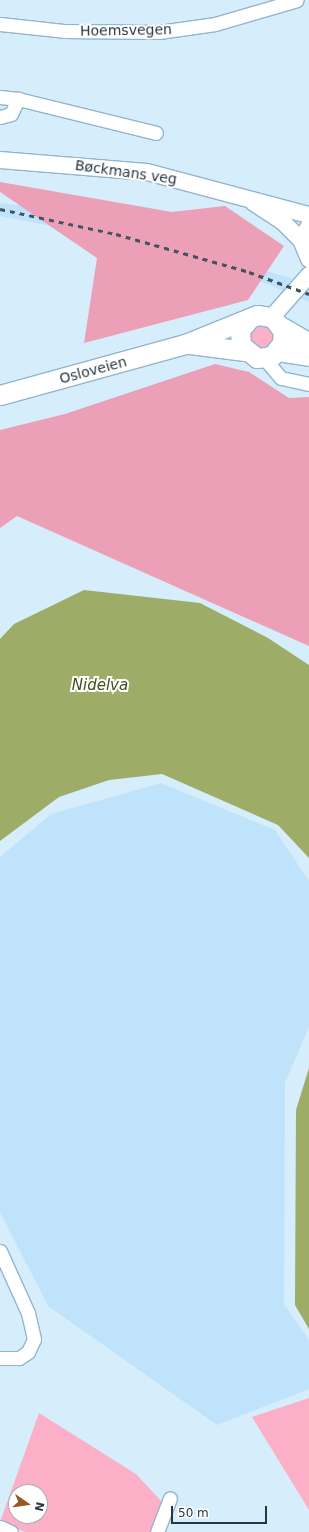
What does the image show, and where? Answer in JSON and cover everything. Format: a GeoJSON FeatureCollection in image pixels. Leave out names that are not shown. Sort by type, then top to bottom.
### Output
{"type":"FeatureCollection","features":[{"type":"Feature","properties":{"kind":"highway"},"geometry":{"type":"LineString","coordinates":[[309,343],[276,322],[257,315],[250,318],[240,330],[245,351],[271,355],[309,356]]}},
{"type":"Feature","properties":{"kind":"highway","name":"Osloveien"},"geometry":{"type":"LineString","coordinates":[[0,395],[185,344],[250,318]]}},
{"type":"Feature","properties":{"kind":"highway"},"geometry":{"type":"LineString","coordinates":[[271,355],[283,337],[276,322]]}},
{"type":"Feature","properties":{"kind":"highway","name":"Osloveien"},"geometry":{"type":"LineString","coordinates":[[185,344],[245,351]]}},
{"type":"Feature","properties":{"kind":"main road","name":"Bøckmans veg"},"geometry":{"type":"LineString","coordinates":[[0,160],[147,172],[249,200],[272,202],[309,215]]}},
{"type":"Feature","properties":{"kind":"main road","name":"Bøckmans veg"},"geometry":{"type":"LineString","coordinates":[[249,200],[282,221],[301,240]]}},
{"type":"Feature","properties":{"kind":"main road"},"geometry":{"type":"LineString","coordinates":[[276,322],[294,290],[307,257],[301,240],[309,226]]}},
{"type":"Feature","properties":{"kind":"main road"},"geometry":{"type":"LineString","coordinates":[[294,290],[309,274]]}},
{"type":"Feature","properties":{"kind":"street","name":"Hoemsvegen"},"geometry":{"type":"LineString","coordinates":[[0,24],[64,31],[159,32],[215,24],[297,0]]}},
{"type":"Feature","properties":{"kind":"street"},"geometry":{"type":"LineString","coordinates":[[0,97],[18,99],[156,133]]}},
{"type":"Feature","properties":{"kind":"street"},"geometry":{"type":"LineString","coordinates":[[0,117],[11,114],[18,99]]}},
{"type":"Feature","properties":{"kind":"street"},"geometry":{"type":"LineString","coordinates":[[271,355],[281,378],[309,384]]}},
{"type":"Feature","properties":{"kind":"street"},"geometry":{"type":"LineString","coordinates":[[0,1251],[28,1313],[34,1339],[28,1352],[19,1358],[0,1358]]}},
{"type":"Feature","properties":{"kind":"street"},"geometry":{"type":"LineString","coordinates":[[157,1532],[170,1498]]}},
{"type":"Feature","properties":{"kind":"street"},"geometry":{"type":"LineString","coordinates":[[0,1527],[11,1532]]}},
{"type":"Feature","properties":{"kind":"shaded area"},"geometry":{"type":"Polygon","coordinates":[[[0,182],[172,212],[225,206],[284,246],[248,300],[84,343],[97,258],[0,192],[0,182]]]}},
{"type":"Feature","properties":{"kind":"shaded area"},"geometry":{"type":"Polygon","coordinates":[[[0,203],[40,208],[189,247],[309,284],[309,302],[262,282],[109,237],[0,216],[0,203]]]}},
{"type":"Feature","properties":{"kind":"shaded area"},"geometry":{"type":"Polygon","coordinates":[[[262,324],[270,328],[274,336],[270,344],[262,348],[254,344],[250,336],[254,328],[262,324]]]}},
{"type":"Feature","properties":{"kind":"shaded area"},"geometry":{"type":"Polygon","coordinates":[[[215,364],[249,372],[289,398],[309,397],[309,646],[17,516],[0,528],[0,430],[65,414],[215,364]]]}},
{"type":"Feature","properties":{"kind":"shaded area"},"geometry":{"type":"Polygon","coordinates":[[[161,783],[275,830],[309,881],[309,1027],[285,1083],[284,1304],[309,1340],[309,1389],[217,1425],[48,1306],[0,1212],[0,857],[51,814],[161,783]]]}},
{"type":"Feature","properties":{"kind":"shaded area"},"geometry":{"type":"Polygon","coordinates":[[[309,1398],[309,1510],[252,1417],[309,1398]]]}},
{"type":"Feature","properties":{"kind":"shaded area"},"geometry":{"type":"Polygon","coordinates":[[[39,1413],[136,1474],[163,1503],[150,1532],[25,1532],[0,1522],[8,1500],[8,1524],[48,1524],[48,1484],[14,1484],[39,1413]]]}},
{"type":"Feature","properties":{"kind":"water","name":"Nidelva"},"geometry":{"type":"Polygon","coordinates":[[[84,590],[200,603],[268,638],[309,665],[309,858],[278,825],[162,774],[109,780],[59,797],[0,841],[0,639],[14,624],[84,590]]]}},
{"type":"Feature","properties":{"kind":"water"},"geometry":{"type":"Polygon","coordinates":[[[309,1068],[309,1329],[295,1305],[296,1110],[309,1068]]]}},
{"type":"Feature","properties":{"kind":"railway"},"geometry":{"type":"LineString","coordinates":[[0,209],[116,234],[249,272],[309,294]]}}]}
